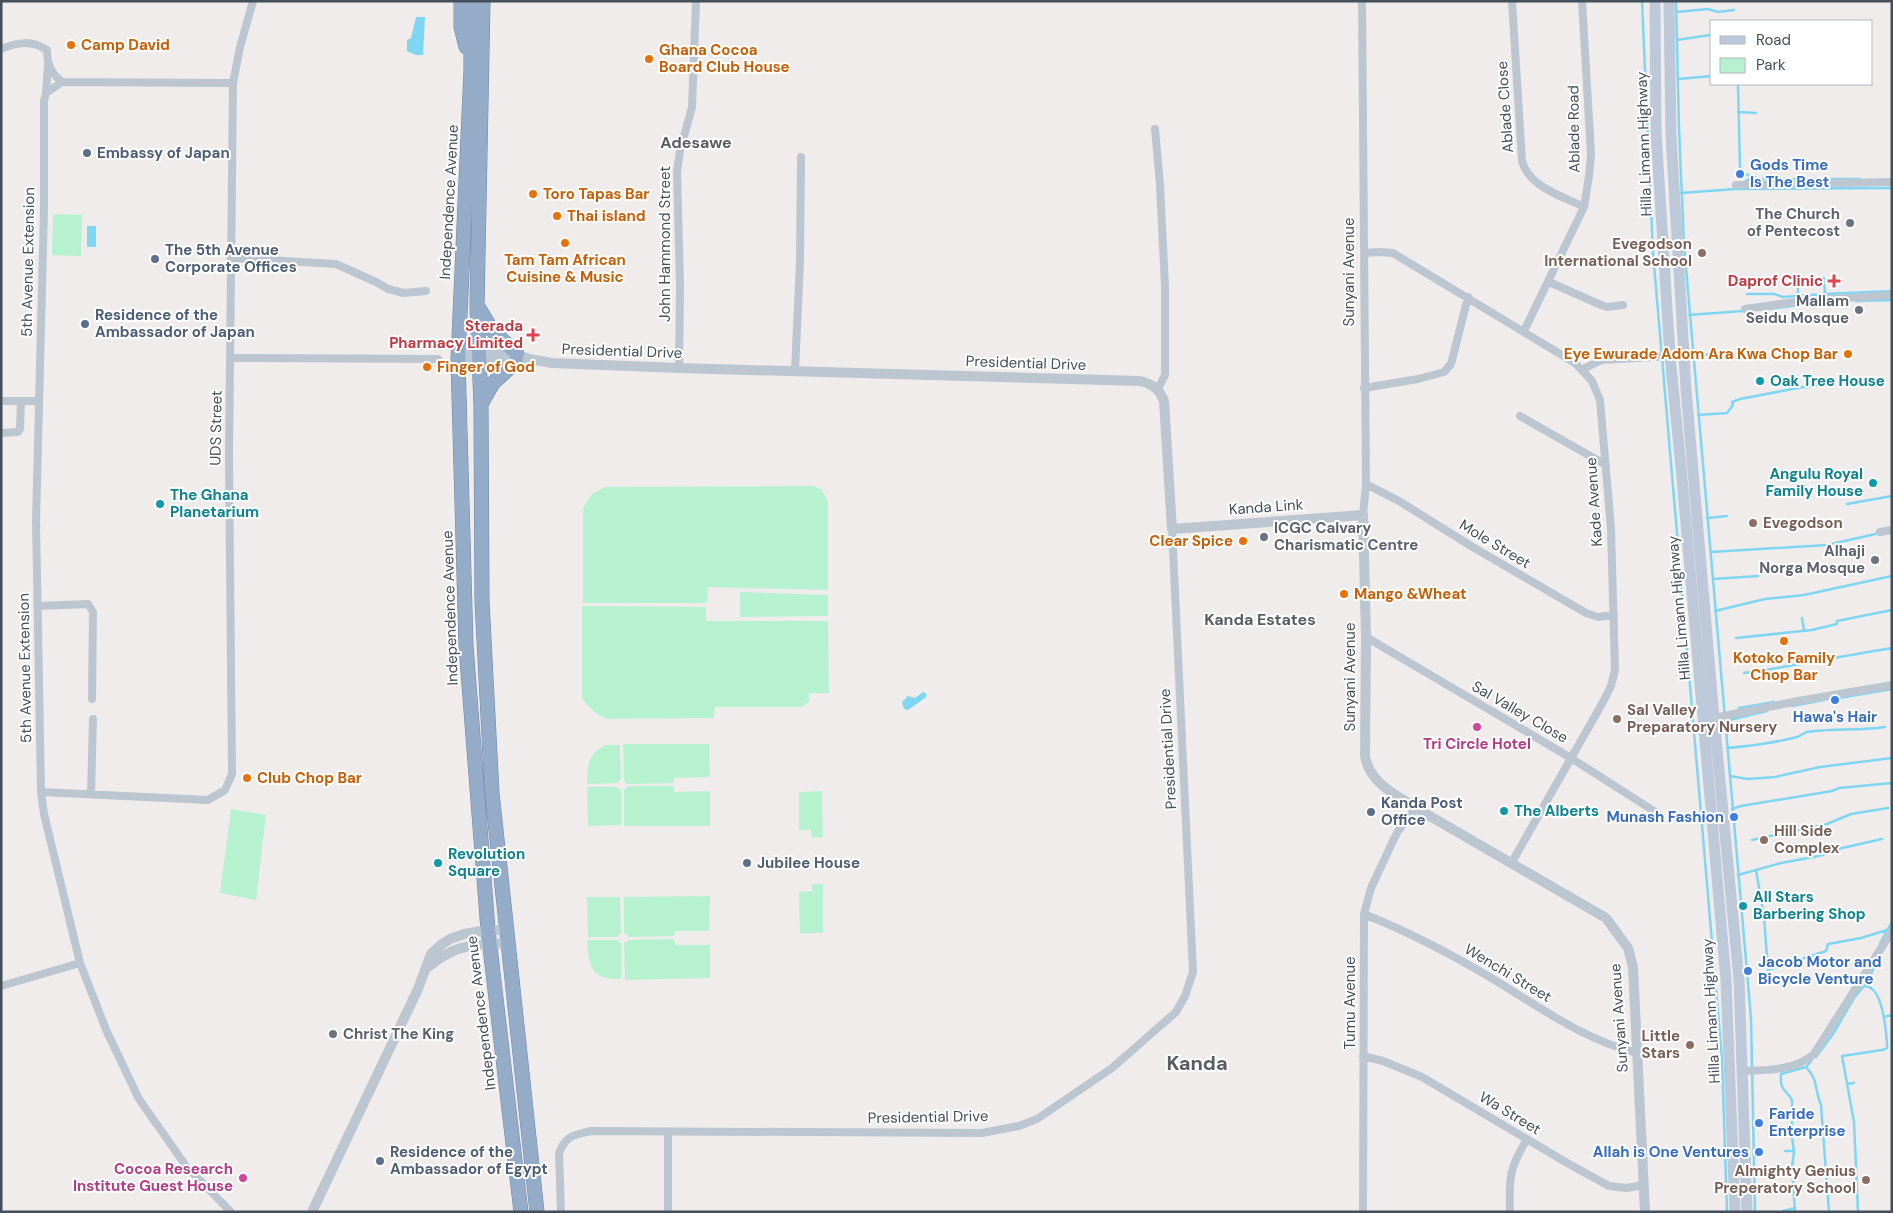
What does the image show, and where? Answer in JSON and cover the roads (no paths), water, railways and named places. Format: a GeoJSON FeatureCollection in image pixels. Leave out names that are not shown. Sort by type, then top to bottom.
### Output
{"type":"FeatureCollection","features":[{"type":"Feature","properties":{"kind":"highway"},"geometry":{"type":"LineString","coordinates":[[461,1],[461,27],[477,70]]}},
{"type":"Feature","properties":{"kind":"highway","name":"Independence Avenue"},"geometry":{"type":"LineString","coordinates":[[471,1],[477,70],[477,306],[481,405],[482,601],[492,793],[537,1212]]}},
{"type":"Feature","properties":{"kind":"highway","name":"Independence Avenue"},"geometry":{"type":"LineString","coordinates":[[483,1],[458,356],[466,646],[488,930],[521,1212]]}},
{"type":"Feature","properties":{"kind":"highway"},"geometry":{"type":"LineString","coordinates":[[477,70],[492,28],[492,1]]}},
{"type":"Feature","properties":{"kind":"highway"},"geometry":{"type":"LineString","coordinates":[[477,306],[492,330],[520,358],[493,384],[481,405]]}},
{"type":"Feature","properties":{"kind":"main road","name":"Hilla Limann Highway"},"geometry":{"type":"LineString","coordinates":[[1655,1],[1656,132],[1670,356],[1726,980],[1735,1212]]}},
{"type":"Feature","properties":{"kind":"main road","name":"Hilla Limann Highway"},"geometry":{"type":"LineString","coordinates":[[1669,1],[1670,136],[1682,321],[1714,718],[1739,980],[1747,1212]]}},
{"type":"Feature","properties":{"kind":"street","name":"UDS Street"},"geometry":{"type":"LineString","coordinates":[[41,792],[208,800],[225,790],[232,774],[229,457],[233,83],[240,47],[254,1]]}},
{"type":"Feature","properties":{"kind":"street","name":"John Hammond Street"},"geometry":{"type":"LineString","coordinates":[[679,368],[680,286],[677,171],[680,150],[692,107],[696,1]]}},
{"type":"Feature","properties":{"kind":"street","name":"Sunyani Avenue"},"geometry":{"type":"LineString","coordinates":[[1362,1],[1366,484],[1362,516],[1366,637],[1366,761],[1375,778],[1416,808],[1606,918],[1628,948],[1633,967],[1645,1212]]}},
{"type":"Feature","properties":{"kind":"street","name":"Ablade Close"},"geometry":{"type":"LineString","coordinates":[[1512,1],[1524,169],[1541,186],[1584,207]]}},
{"type":"Feature","properties":{"kind":"street","name":"Ablade Road"},"geometry":{"type":"LineString","coordinates":[[1524,332],[1584,207],[1591,154],[1582,1]]}},
{"type":"Feature","properties":{"kind":"street"},"geometry":{"type":"LineString","coordinates":[[1,49],[15,43],[28,42],[38,44],[47,50],[48,66],[56,78],[62,82]]}},
{"type":"Feature","properties":{"kind":"street","name":"5th Avenue Extension"},"geometry":{"type":"LineString","coordinates":[[48,66],[44,101],[36,521],[41,792],[52,849],[80,963],[107,1032],[139,1099],[186,1166],[231,1212]]}},
{"type":"Feature","properties":{"kind":"street"},"geometry":{"type":"LineString","coordinates":[[46,92],[62,82],[233,83]]}},
{"type":"Feature","properties":{"kind":"street"},"geometry":{"type":"LineString","coordinates":[[1155,129],[1165,287],[1165,375],[1158,389]]}},
{"type":"Feature","properties":{"kind":"street"},"geometry":{"type":"LineString","coordinates":[[795,370],[800,262],[801,157]]}},
{"type":"Feature","properties":{"kind":"street"},"geometry":{"type":"LineString","coordinates":[[1736,185],[1892,182]]}},
{"type":"Feature","properties":{"kind":"street","name":"Kade Avenue"},"geometry":{"type":"LineString","coordinates":[[1364,253],[1393,253],[1575,363],[1592,381],[1600,400],[1611,529],[1615,653],[1611,686],[1512,862]]}},
{"type":"Feature","properties":{"kind":"street"},"geometry":{"type":"LineString","coordinates":[[232,258],[336,264],[376,282],[388,290],[404,293],[426,290]]}},
{"type":"Feature","properties":{"kind":"street"},"geometry":{"type":"LineString","coordinates":[[1549,282],[1607,307],[1623,305]]}},
{"type":"Feature","properties":{"kind":"street"},"geometry":{"type":"LineString","coordinates":[[1745,309],[1802,301],[1892,295]]}},
{"type":"Feature","properties":{"kind":"street"},"geometry":{"type":"LineString","coordinates":[[1364,388],[1418,379],[1444,372],[1451,364],[1468,297]]}},
{"type":"Feature","properties":{"kind":"street","name":"Presidential Drive"},"geometry":{"type":"LineString","coordinates":[[458,356],[478,355],[520,358],[552,363],[679,368],[1140,381],[1158,389],[1162,394],[1165,407],[1193,972],[1185,996],[1176,1012],[1112,1068],[1037,1119],[1019,1126],[982,1133],[591,1131],[571,1135],[562,1144],[559,1153],[561,1212]]}},
{"type":"Feature","properties":{"kind":"street"},"geometry":{"type":"LineString","coordinates":[[1583,370],[1602,360],[1670,356]]}},
{"type":"Feature","properties":{"kind":"street"},"geometry":{"type":"LineString","coordinates":[[231,358],[438,359]]}},
{"type":"Feature","properties":{"kind":"street"},"geometry":{"type":"LineString","coordinates":[[1,401],[39,401]]}},
{"type":"Feature","properties":{"kind":"street"},"geometry":{"type":"LineString","coordinates":[[1,433],[18,432],[20,429],[21,401]]}},
{"type":"Feature","properties":{"kind":"street"},"geometry":{"type":"LineString","coordinates":[[1520,416],[1606,465]]}},
{"type":"Feature","properties":{"kind":"street","name":"Mole Street"},"geometry":{"type":"LineString","coordinates":[[1366,484],[1399,501],[1471,546],[1586,613],[1598,616],[1614,615]]}},
{"type":"Feature","properties":{"kind":"street","name":"Kanda Link"},"geometry":{"type":"LineString","coordinates":[[1172,528],[1362,516]]}},
{"type":"Feature","properties":{"kind":"street"},"geometry":{"type":"LineString","coordinates":[[1880,532],[1892,530]]}},
{"type":"Feature","properties":{"kind":"street"},"geometry":{"type":"LineString","coordinates":[[38,606],[88,604],[91,608],[93,612],[92,700]]}},
{"type":"Feature","properties":{"kind":"street","name":"Sal Valley Close"},"geometry":{"type":"LineString","coordinates":[[1366,637],[1571,758],[1657,813]]}},
{"type":"Feature","properties":{"kind":"street"},"geometry":{"type":"LineString","coordinates":[[1714,718],[1892,685]]}},
{"type":"Feature","properties":{"kind":"street"},"geometry":{"type":"LineString","coordinates":[[91,794],[93,719]]}},
{"type":"Feature","properties":{"kind":"street","name":"Tumu Avenue"},"geometry":{"type":"LineString","coordinates":[[1363,1212],[1364,914],[1371,888],[1386,855],[1398,831],[1416,808]]}},
{"type":"Feature","properties":{"kind":"street","name":"Wenchi Street"},"geometry":{"type":"LineString","coordinates":[[1364,914],[1395,926],[1444,951],[1547,1012],[1604,1043],[1619,1049],[1638,1053]]}},
{"type":"Feature","properties":{"kind":"street"},"geometry":{"type":"LineString","coordinates":[[312,1212],[427,968],[431,954],[450,939],[464,934],[488,930],[506,936]]}},
{"type":"Feature","properties":{"kind":"street"},"geometry":{"type":"LineString","coordinates":[[1742,1072],[1778,1069],[1801,1064],[1814,1054],[1892,930]]}},
{"type":"Feature","properties":{"kind":"street"},"geometry":{"type":"LineString","coordinates":[[427,968],[441,956],[452,950],[490,944],[506,936]]}},
{"type":"Feature","properties":{"kind":"street"},"geometry":{"type":"LineString","coordinates":[[1,986],[80,963]]}},
{"type":"Feature","properties":{"kind":"street","name":"Wa Street"},"geometry":{"type":"LineString","coordinates":[[1364,1056],[1390,1063],[1422,1077],[1609,1186],[1626,1188],[1644,1185]]}},
{"type":"Feature","properties":{"kind":"street"},"geometry":{"type":"LineString","coordinates":[[668,1132],[668,1212]]}},
{"type":"Feature","properties":{"kind":"street"},"geometry":{"type":"LineString","coordinates":[[1510,1212],[1510,1178],[1514,1160],[1527,1139]]}},
{"type":"Feature","properties":{"kind":"water"},"geometry":{"type":"Polygon","coordinates":[[[416,17],[425,17],[423,55],[416,55],[407,51],[407,40],[411,38],[416,17]]]}},
{"type":"Feature","properties":{"kind":"water"},"geometry":{"type":"Polygon","coordinates":[[[87,226],[96,226],[96,247],[87,247],[87,226]]]}},
{"type":"Feature","properties":{"kind":"water"},"geometry":{"type":"Polygon","coordinates":[[[923,692],[927,694],[925,698],[908,710],[904,709],[902,702],[908,696],[915,698],[923,692]]]}},
{"type":"Feature","properties":{"kind":"waterway"},"geometry":{"type":"LineString","coordinates":[[1642,1],[1653,253],[1722,1059],[1727,1212]]}},
{"type":"Feature","properties":{"kind":"waterway"},"geometry":{"type":"LineString","coordinates":[[1676,1],[1684,245],[1751,1018],[1755,1212]]}},
{"type":"Feature","properties":{"kind":"waterway"},"geometry":{"type":"LineString","coordinates":[[1676,12],[1708,9],[1718,12],[1734,10]]}},
{"type":"Feature","properties":{"kind":"waterway"},"geometry":{"type":"LineString","coordinates":[[1677,40],[1710,35]]}},
{"type":"Feature","properties":{"kind":"waterway"},"geometry":{"type":"LineString","coordinates":[[1678,79],[1710,76]]}},
{"type":"Feature","properties":{"kind":"waterway"},"geometry":{"type":"LineString","coordinates":[[1738,85],[1740,168],[1745,174],[1757,178]]}},
{"type":"Feature","properties":{"kind":"waterway"},"geometry":{"type":"LineString","coordinates":[[1738,112],[1756,113]]}},
{"type":"Feature","properties":{"kind":"waterway"},"geometry":{"type":"LineString","coordinates":[[1744,182],[1749,179],[1860,179]]}},
{"type":"Feature","properties":{"kind":"waterway"},"geometry":{"type":"LineString","coordinates":[[1681,193],[1735,189],[1892,188]]}},
{"type":"Feature","properties":{"kind":"waterway"},"geometry":{"type":"LineString","coordinates":[[1824,278],[1825,294]]}},
{"type":"Feature","properties":{"kind":"waterway"},"geometry":{"type":"LineString","coordinates":[[1798,287],[1798,296]]}},
{"type":"Feature","properties":{"kind":"waterway"},"geometry":{"type":"LineString","coordinates":[[1747,294],[1774,294],[1783,297],[1892,291]]}},
{"type":"Feature","properties":{"kind":"waterway"},"geometry":{"type":"LineString","coordinates":[[1856,301],[1892,300]]}},
{"type":"Feature","properties":{"kind":"waterway"},"geometry":{"type":"LineString","coordinates":[[1769,309],[1800,305]]}},
{"type":"Feature","properties":{"kind":"waterway"},"geometry":{"type":"LineString","coordinates":[[1689,315],[1743,311]]}},
{"type":"Feature","properties":{"kind":"waterway"},"geometry":{"type":"LineString","coordinates":[[1693,355],[1732,354]]}},
{"type":"Feature","properties":{"kind":"waterway"},"geometry":{"type":"LineString","coordinates":[[1698,415],[1727,413],[1733,405],[1732,402],[1740,399],[1827,384]]}},
{"type":"Feature","properties":{"kind":"waterway"},"geometry":{"type":"LineString","coordinates":[[1847,504],[1892,496]]}},
{"type":"Feature","properties":{"kind":"waterway"},"geometry":{"type":"LineString","coordinates":[[1707,518],[1727,516]]}},
{"type":"Feature","properties":{"kind":"waterway"},"geometry":{"type":"LineString","coordinates":[[1711,552],[1827,545],[1880,533]]}},
{"type":"Feature","properties":{"kind":"waterway"},"geometry":{"type":"LineString","coordinates":[[1713,579],[1758,576]]}},
{"type":"Feature","properties":{"kind":"waterway"},"geometry":{"type":"LineString","coordinates":[[1715,611],[1765,599],[1804,595],[1892,576]]}},
{"type":"Feature","properties":{"kind":"waterway"},"geometry":{"type":"LineString","coordinates":[[1736,638],[1812,630],[1837,624],[1837,621],[1892,610]]}},
{"type":"Feature","properties":{"kind":"waterway"},"geometry":{"type":"LineString","coordinates":[[1802,618],[1804,630]]}},
{"type":"Feature","properties":{"kind":"waterway"},"geometry":{"type":"LineString","coordinates":[[1744,673],[1892,648]]}},
{"type":"Feature","properties":{"kind":"waterway"},"geometry":{"type":"LineString","coordinates":[[1839,698],[1892,689]]}},
{"type":"Feature","properties":{"kind":"waterway"},"geometry":{"type":"LineString","coordinates":[[1792,706],[1824,700]]}},
{"type":"Feature","properties":{"kind":"waterway"},"geometry":{"type":"LineString","coordinates":[[1739,708],[1774,702]]}},
{"type":"Feature","properties":{"kind":"waterway"},"geometry":{"type":"LineString","coordinates":[[1725,721],[1767,711]]}},
{"type":"Feature","properties":{"kind":"waterway"},"geometry":{"type":"LineString","coordinates":[[1727,748],[1780,741],[1798,737],[1807,732],[1885,727]]}},
{"type":"Feature","properties":{"kind":"waterway"},"geometry":{"type":"LineString","coordinates":[[1730,776],[1748,779],[1775,777],[1820,767],[1892,758]]}},
{"type":"Feature","properties":{"kind":"waterway"},"geometry":{"type":"LineString","coordinates":[[1732,809],[1832,791],[1839,788],[1892,783]]}},
{"type":"Feature","properties":{"kind":"waterway"},"geometry":{"type":"LineString","coordinates":[[1752,840],[1827,824],[1851,814],[1888,808]]}},
{"type":"Feature","properties":{"kind":"waterway"},"geometry":{"type":"LineString","coordinates":[[1738,875],[1882,839]]}},
{"type":"Feature","properties":{"kind":"waterway"},"geometry":{"type":"LineString","coordinates":[[1756,870],[1764,917],[1768,970],[1826,951],[1828,944],[1861,938],[1887,930]]}},
{"type":"Feature","properties":{"kind":"waterway"},"geometry":{"type":"LineString","coordinates":[[1880,943],[1892,922]]}},
{"type":"Feature","properties":{"kind":"waterway"},"geometry":{"type":"LineString","coordinates":[[1816,1057],[1833,1034],[1854,998],[1868,981],[1875,965]]}},
{"type":"Feature","properties":{"kind":"waterway"},"geometry":{"type":"LineString","coordinates":[[1858,1212],[1854,1122],[1842,1056],[1887,1048],[1887,1037],[1879,1000],[1870,988],[1864,986]]}},
{"type":"Feature","properties":{"kind":"waterway"},"geometry":{"type":"LineString","coordinates":[[1884,1017],[1892,1015]]}},
{"type":"Feature","properties":{"kind":"waterway"},"geometry":{"type":"LineString","coordinates":[[1795,1212],[1792,1167],[1794,1152],[1792,1100],[1782,1087],[1781,1074],[1806,1067],[1812,1060]]}},
{"type":"Feature","properties":{"kind":"waterway"},"geometry":{"type":"LineString","coordinates":[[1806,1067],[1815,1081],[1821,1105],[1829,1212]]}},
{"type":"Feature","properties":{"kind":"waterway"},"geometry":{"type":"LineString","coordinates":[[1847,1084],[1854,1083]]}},
{"type":"Feature","properties":{"kind":"waterway"},"geometry":{"type":"LineString","coordinates":[[1785,1151],[1793,1151]]}},
{"type":"Feature","properties":{"kind":"waterway"},"geometry":{"type":"LineString","coordinates":[[1783,1211],[1795,1208]]}},
{"type":"Feature","properties":{"kind":"place","name":"Camp David"},"geometry":{"type":"Point","coordinates":[71,45]}},
{"type":"Feature","properties":{"kind":"place","name":"Ghana Cocoa Board Club House"},"geometry":{"type":"Point","coordinates":[649,59]}},
{"type":"Feature","properties":{"kind":"place","name":"Embassy of Japan"},"geometry":{"type":"Point","coordinates":[87,153]}},
{"type":"Feature","properties":{"kind":"place","name":"Gods Time Is The Best"},"geometry":{"type":"Point","coordinates":[1740,174]}},
{"type":"Feature","properties":{"kind":"place","name":"Toro Tapas Bar"},"geometry":{"type":"Point","coordinates":[533,194]}},
{"type":"Feature","properties":{"kind":"place","name":"Thai island"},"geometry":{"type":"Point","coordinates":[557,216]}},
{"type":"Feature","properties":{"kind":"place","name":"The Church of Pentecost"},"geometry":{"type":"Point","coordinates":[1850,223]}},
{"type":"Feature","properties":{"kind":"place","name":"Tam Tam African Cuisine & Music"},"geometry":{"type":"Point","coordinates":[565,243]}},
{"type":"Feature","properties":{"kind":"place","name":"Evegodson International School"},"geometry":{"type":"Point","coordinates":[1702,253]}},
{"type":"Feature","properties":{"kind":"place","name":"The 5th Avenue Corporate Offices"},"geometry":{"type":"Point","coordinates":[155,259]}},
{"type":"Feature","properties":{"kind":"place","name":"Daprof Clinic"},"geometry":{"type":"Point","coordinates":[1834,281]}},
{"type":"Feature","properties":{"kind":"place","name":"Mallam Seidu Mosque"},"geometry":{"type":"Point","coordinates":[1859,310]}},
{"type":"Feature","properties":{"kind":"place","name":"Residence of the Ambassador of Japan"},"geometry":{"type":"Point","coordinates":[85,324]}},
{"type":"Feature","properties":{"kind":"place","name":"Sterada Pharmacy Limited"},"geometry":{"type":"Point","coordinates":[533,335]}},
{"type":"Feature","properties":{"kind":"place","name":"Eye Ewurade Adom Ara Kwa Chop Bar"},"geometry":{"type":"Point","coordinates":[1848,354]}},
{"type":"Feature","properties":{"kind":"place","name":"Finger of God"},"geometry":{"type":"Point","coordinates":[427,367]}},
{"type":"Feature","properties":{"kind":"place","name":"Oak Tree House"},"geometry":{"type":"Point","coordinates":[1760,381]}},
{"type":"Feature","properties":{"kind":"place","name":"Angulu Royal Family House"},"geometry":{"type":"Point","coordinates":[1873,483]}},
{"type":"Feature","properties":{"kind":"place","name":"The Ghana Planetarium"},"geometry":{"type":"Point","coordinates":[160,504]}},
{"type":"Feature","properties":{"kind":"place","name":"Evegodson"},"geometry":{"type":"Point","coordinates":[1753,523]}},
{"type":"Feature","properties":{"kind":"place","name":"ICGC Calvary Charismatic Centre"},"geometry":{"type":"Point","coordinates":[1264,537]}},
{"type":"Feature","properties":{"kind":"place","name":"Clear Spice"},"geometry":{"type":"Point","coordinates":[1243,541]}},
{"type":"Feature","properties":{"kind":"place","name":"Alhaji Norga Mosque"},"geometry":{"type":"Point","coordinates":[1875,560]}},
{"type":"Feature","properties":{"kind":"place","name":"Mango &Wheat"},"geometry":{"type":"Point","coordinates":[1344,594]}},
{"type":"Feature","properties":{"kind":"place","name":"Kotoko Family Chop Bar"},"geometry":{"type":"Point","coordinates":[1784,641]}},
{"type":"Feature","properties":{"kind":"place","name":"Hawa's Hair"},"geometry":{"type":"Point","coordinates":[1835,700]}},
{"type":"Feature","properties":{"kind":"place","name":"Sal Valley Preparatory Nursery"},"geometry":{"type":"Point","coordinates":[1617,719]}},
{"type":"Feature","properties":{"kind":"place","name":"Tri Circle Hotel"},"geometry":{"type":"Point","coordinates":[1477,727]}},
{"type":"Feature","properties":{"kind":"place","name":"Club Chop Bar"},"geometry":{"type":"Point","coordinates":[247,778]}},
{"type":"Feature","properties":{"kind":"place","name":"The Alberts"},"geometry":{"type":"Point","coordinates":[1504,811]}},
{"type":"Feature","properties":{"kind":"place","name":"Kanda Post Office"},"geometry":{"type":"Point","coordinates":[1371,812]}},
{"type":"Feature","properties":{"kind":"place","name":"Munash Fashion"},"geometry":{"type":"Point","coordinates":[1734,817]}},
{"type":"Feature","properties":{"kind":"place","name":"Hill Side Complex"},"geometry":{"type":"Point","coordinates":[1764,840]}},
{"type":"Feature","properties":{"kind":"place","name":"Revolution Square"},"geometry":{"type":"Point","coordinates":[438,863]}},
{"type":"Feature","properties":{"kind":"place","name":"Jubilee House"},"geometry":{"type":"Point","coordinates":[747,863]}},
{"type":"Feature","properties":{"kind":"place","name":"All Stars Barbering Shop"},"geometry":{"type":"Point","coordinates":[1743,906]}},
{"type":"Feature","properties":{"kind":"place","name":"Jacob Motor and Bicycle Venture"},"geometry":{"type":"Point","coordinates":[1748,971]}},
{"type":"Feature","properties":{"kind":"place","name":"Christ The King"},"geometry":{"type":"Point","coordinates":[333,1034]}},
{"type":"Feature","properties":{"kind":"place","name":"Little Stars"},"geometry":{"type":"Point","coordinates":[1690,1045]}},
{"type":"Feature","properties":{"kind":"place","name":"Faride Enterprise"},"geometry":{"type":"Point","coordinates":[1759,1123]}},
{"type":"Feature","properties":{"kind":"place","name":"Allah is One Ventures"},"geometry":{"type":"Point","coordinates":[1759,1152]}},
{"type":"Feature","properties":{"kind":"place","name":"Residence of the Ambassador of Egypt"},"geometry":{"type":"Point","coordinates":[380,1161]}},
{"type":"Feature","properties":{"kind":"place","name":"Cocoa Research Institute Guest House"},"geometry":{"type":"Point","coordinates":[243,1178]}},
{"type":"Feature","properties":{"kind":"place","name":"Almighty Genius Preperatory School"},"geometry":{"type":"Point","coordinates":[1866,1180]}},
{"type":"Feature","properties":{"kind":"district","name":"Adesawe"},"geometry":{"type":"Point","coordinates":[696,142]}},
{"type":"Feature","properties":{"kind":"district","name":"Kanda Estates"},"geometry":{"type":"Point","coordinates":[1260,619]}},
{"type":"Feature","properties":{"kind":"district","name":"Kanda"},"geometry":{"type":"Point","coordinates":[1197,1063]}}]}
